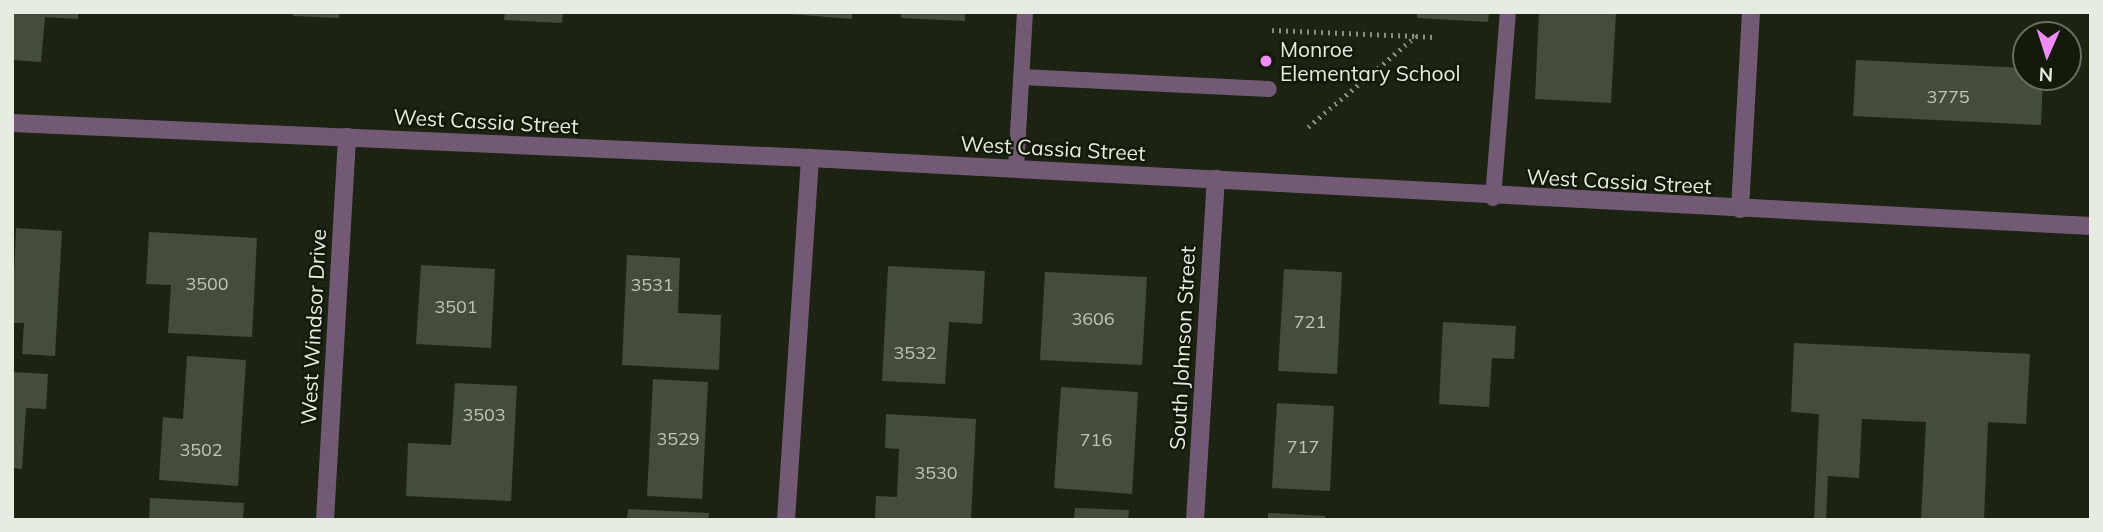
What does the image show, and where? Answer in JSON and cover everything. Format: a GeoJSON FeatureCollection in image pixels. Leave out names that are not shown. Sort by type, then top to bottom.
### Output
{"type":"FeatureCollection","features":[{"type":"Feature","properties":{"kind":"street"},"geometry":{"type":"LineString","coordinates":[[1740,209],[1751,12]]}},
{"type":"Feature","properties":{"kind":"street","name":"West Cassia Street"},"geometry":{"type":"LineString","coordinates":[[12,123],[1016,168],[1493,198],[2091,226]]}},
{"type":"Feature","properties":{"kind":"street","name":"West Windsor Drive"},"geometry":{"type":"LineString","coordinates":[[325,520],[348,137]]}},
{"type":"Feature","properties":{"kind":"street"},"geometry":{"type":"LineString","coordinates":[[786,520],[810,158]]}},
{"type":"Feature","properties":{"kind":"street","name":"South Johnson Street"},"geometry":{"type":"LineString","coordinates":[[1195,520],[1216,179]]}},
{"type":"Feature","properties":{"kind":"lane"},"geometry":{"type":"LineString","coordinates":[[1016,168],[1025,12]]}},
{"type":"Feature","properties":{"kind":"lane"},"geometry":{"type":"LineString","coordinates":[[1493,198],[1508,12]]}},
{"type":"Feature","properties":{"kind":"lane"},"geometry":{"type":"LineString","coordinates":[[1021,77],[1269,89]]}},
{"type":"Feature","properties":{"kind":"path"},"geometry":{"type":"LineString","coordinates":[[1272,30],[1433,37]]}},
{"type":"Feature","properties":{"kind":"path"},"geometry":{"type":"LineString","coordinates":[[1308,127],[1416,36]]}},
{"type":"Feature","properties":{"kind":"building"},"geometry":{"type":"Polygon","coordinates":[[[12,12],[78,12],[78,19],[45,17],[41,62],[12,60],[12,12]]]}},
{"type":"Feature","properties":{"kind":"building"},"geometry":{"type":"Polygon","coordinates":[[[293,12],[339,12],[339,18],[293,16],[293,12]]]}},
{"type":"Feature","properties":{"kind":"building"},"geometry":{"type":"Polygon","coordinates":[[[505,12],[563,12],[562,23],[504,20],[505,12]]]}},
{"type":"Feature","properties":{"kind":"building"},"geometry":{"type":"Polygon","coordinates":[[[765,12],[852,12],[852,19],[765,12]]]}},
{"type":"Feature","properties":{"kind":"building"},"geometry":{"type":"Polygon","coordinates":[[[901,12],[965,12],[965,21],[901,18],[901,12]]]}},
{"type":"Feature","properties":{"kind":"building"},"geometry":{"type":"Polygon","coordinates":[[[1417,12],[1489,12],[1488,22],[1417,18],[1417,12]]]}},
{"type":"Feature","properties":{"kind":"building"},"geometry":{"type":"Polygon","coordinates":[[[1539,12],[1616,12],[1611,103],[1535,99],[1539,12]]]}},
{"type":"Feature","properties":{"kind":"building"},"geometry":{"type":"Polygon","coordinates":[[[1856,60],[2012,67],[2012,91],[2042,91],[2041,125],[1853,116],[1856,60]]]}},
{"type":"Feature","properties":{"kind":"building"},"geometry":{"type":"Polygon","coordinates":[[[16,228],[62,231],[55,356],[22,354],[24,323],[12,323],[16,228]]]}},
{"type":"Feature","properties":{"kind":"building"},"geometry":{"type":"Polygon","coordinates":[[[149,232],[257,238],[252,337],[168,333],[171,285],[146,284],[149,232]]]}},
{"type":"Feature","properties":{"kind":"building"},"geometry":{"type":"Polygon","coordinates":[[[627,255],[680,258],[678,313],[721,315],[719,370],[622,365],[627,255]]]}},
{"type":"Feature","properties":{"kind":"building"},"geometry":{"type":"Polygon","coordinates":[[[421,265],[495,269],[491,348],[416,344],[421,265]]]}},
{"type":"Feature","properties":{"kind":"building"},"geometry":{"type":"Polygon","coordinates":[[[888,266],[985,271],[982,324],[949,322],[945,384],[882,381],[888,266]]]}},
{"type":"Feature","properties":{"kind":"building"},"geometry":{"type":"Polygon","coordinates":[[[1284,269],[1342,272],[1337,374],[1278,371],[1284,269]]]}},
{"type":"Feature","properties":{"kind":"building"},"geometry":{"type":"Polygon","coordinates":[[[1045,272],[1147,277],[1142,365],[1040,360],[1045,272]]]}},
{"type":"Feature","properties":{"kind":"building"},"geometry":{"type":"Polygon","coordinates":[[[1443,322],[1516,326],[1514,359],[1492,358],[1489,407],[1439,404],[1443,322]]]}},
{"type":"Feature","properties":{"kind":"building"},"geometry":{"type":"Polygon","coordinates":[[[1794,343],[2030,354],[2026,424],[1988,422],[1984,520],[1921,520],[1926,422],[1862,419],[1859,478],[1828,476],[1826,520],[1814,520],[1819,414],[1791,412],[1794,343]]]}},
{"type":"Feature","properties":{"kind":"building"},"geometry":{"type":"Polygon","coordinates":[[[187,356],[246,360],[238,486],[159,480],[163,417],[183,419],[187,356]]]}},
{"type":"Feature","properties":{"kind":"building"},"geometry":{"type":"Polygon","coordinates":[[[12,372],[48,374],[46,409],[26,408],[22,469],[12,468],[12,372]]]}},
{"type":"Feature","properties":{"kind":"building"},"geometry":{"type":"Polygon","coordinates":[[[653,379],[708,382],[702,499],[647,496],[653,379]]]}},
{"type":"Feature","properties":{"kind":"building"},"geometry":{"type":"Polygon","coordinates":[[[455,383],[517,386],[511,501],[406,496],[408,443],[451,445],[455,383]]]}},
{"type":"Feature","properties":{"kind":"building"},"geometry":{"type":"Polygon","coordinates":[[[1061,387],[1138,392],[1132,494],[1054,488],[1061,387]]]}},
{"type":"Feature","properties":{"kind":"building"},"geometry":{"type":"Polygon","coordinates":[[[1277,403],[1334,406],[1330,491],[1272,488],[1277,403]]]}},
{"type":"Feature","properties":{"kind":"building"},"geometry":{"type":"Polygon","coordinates":[[[886,414],[976,419],[971,520],[875,520],[876,496],[897,497],[899,449],[885,448],[886,414]]]}},
{"type":"Feature","properties":{"kind":"building"},"geometry":{"type":"Polygon","coordinates":[[[150,498],[244,503],[243,520],[149,520],[150,498]]]}},
{"type":"Feature","properties":{"kind":"building"},"geometry":{"type":"Polygon","coordinates":[[[1075,508],[1129,510],[1128,520],[1074,520],[1075,508]]]}},
{"type":"Feature","properties":{"kind":"building"},"geometry":{"type":"Polygon","coordinates":[[[628,509],[709,513],[708,520],[627,520],[628,509]]]}},
{"type":"Feature","properties":{"kind":"building"},"geometry":{"type":"Polygon","coordinates":[[[1268,513],[1325,516],[1325,520],[1268,520],[1268,513]]]}},
{"type":"Feature","properties":{"kind":"place","name":"Monroe Elementary School"},"geometry":{"type":"Point","coordinates":[1266,61]}}]}
